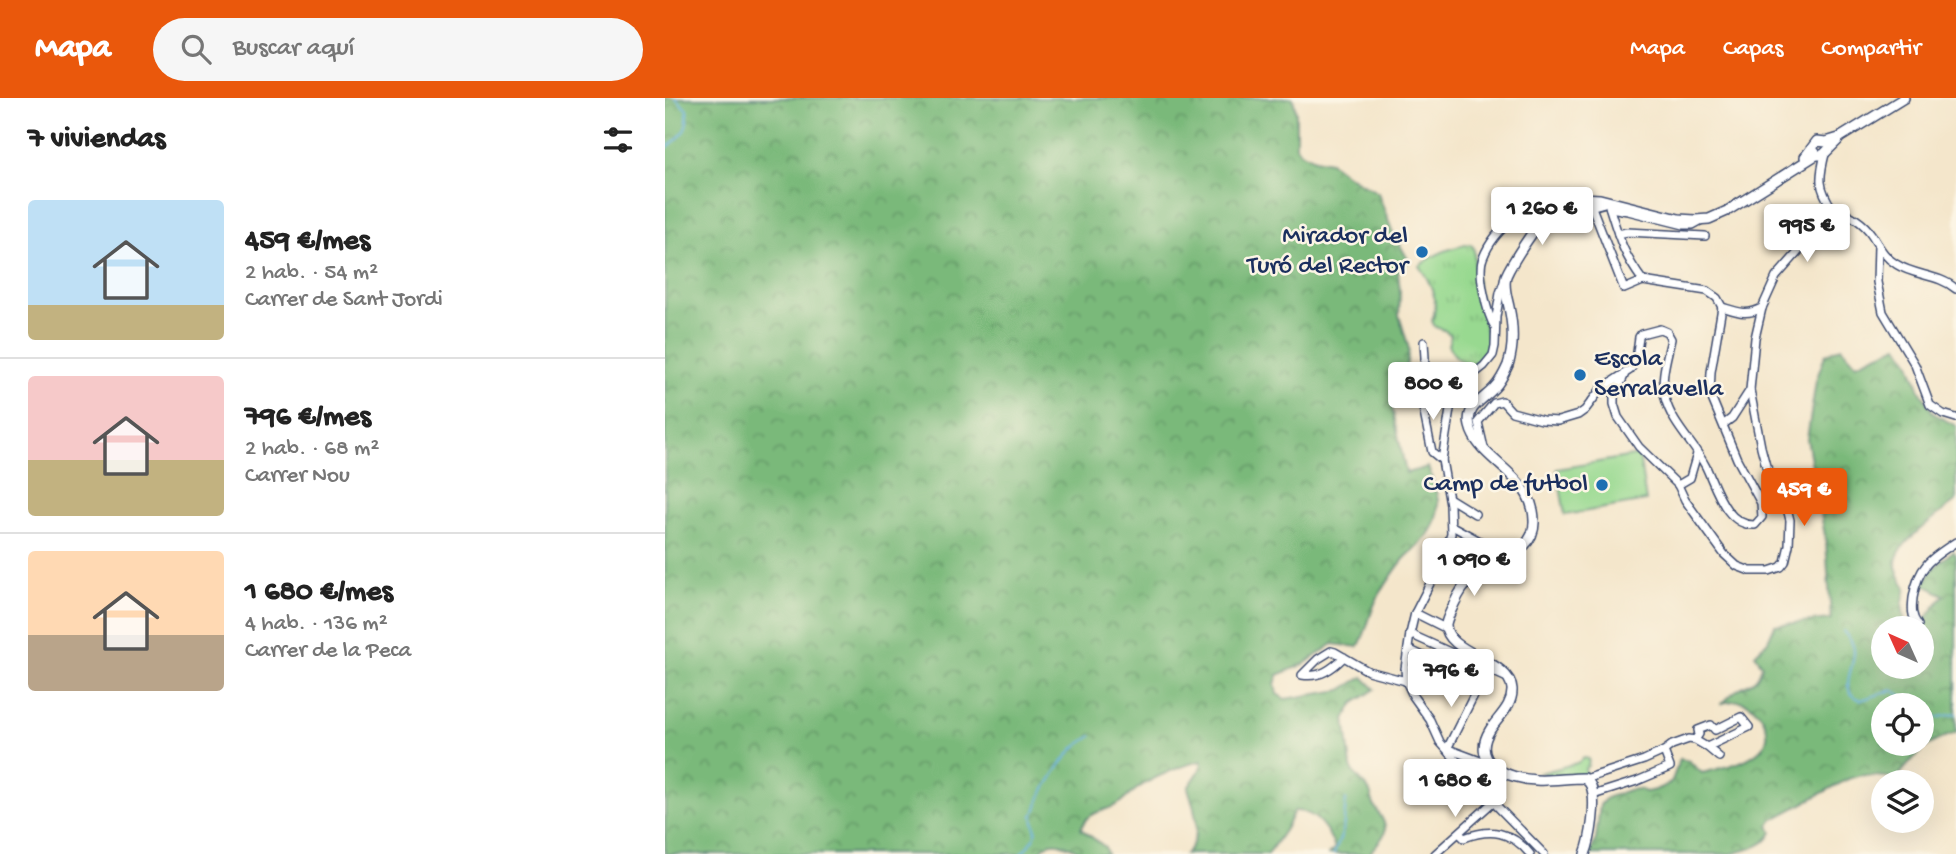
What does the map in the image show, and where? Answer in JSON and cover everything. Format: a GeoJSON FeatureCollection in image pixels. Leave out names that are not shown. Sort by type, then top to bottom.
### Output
{"type":"FeatureCollection","features":[{"type":"Feature","properties":{"kind":"street"},"geometry":{"type":"LineString","coordinates":[[1496,328],[1487,306],[1482,258],[1494,239],[1525,210],[1540,201],[1588,197],[1679,219],[1717,216],[1904,98]]}},
{"type":"Feature","properties":{"kind":"street"},"geometry":{"type":"LineString","coordinates":[[1821,151],[1821,188],[1832,208],[1852,215],[1863,224],[1893,263],[1944,281],[1956,289]]}},
{"type":"Feature","properties":{"kind":"street"},"geometry":{"type":"LineString","coordinates":[[1544,854],[1493,802],[1438,739],[1430,720],[1413,696],[1406,681],[1405,669],[1415,612],[1444,556],[1451,534],[1449,498],[1442,460],[1455,391],[1490,360],[1495,346],[1500,293],[1510,268],[1554,203],[1563,197]]}},
{"type":"Feature","properties":{"kind":"street"},"geometry":{"type":"LineString","coordinates":[[1588,197],[1624,289],[1643,281],[1707,291],[1717,298],[1722,307],[1710,394],[1737,459],[1761,503],[1763,513],[1758,523],[1744,524],[1727,509],[1716,494],[1706,467],[1671,414],[1665,396],[1664,375],[1670,335],[1660,329],[1641,334],[1636,360],[1624,375],[1614,397],[1614,404],[1618,417],[1639,447],[1678,485],[1685,500],[1716,543],[1737,566],[1762,572],[1779,569],[1783,565],[1791,531],[1783,493],[1763,459],[1750,390],[1755,338],[1762,308],[1776,277],[1832,208]]}},
{"type":"Feature","properties":{"kind":"street"},"geometry":{"type":"LineString","coordinates":[[1609,204],[1622,250],[1643,281]]}},
{"type":"Feature","properties":{"kind":"street"},"geometry":{"type":"LineString","coordinates":[[1648,213],[1651,234]]}},
{"type":"Feature","properties":{"kind":"street"},"geometry":{"type":"LineString","coordinates":[[1618,234],[1627,232],[1705,236]]}},
{"type":"Feature","properties":{"kind":"street"},"geometry":{"type":"LineString","coordinates":[[1878,246],[1877,282],[1883,312],[1915,365],[1930,405],[1943,414],[1956,418]]}},
{"type":"Feature","properties":{"kind":"street"},"geometry":{"type":"LineString","coordinates":[[1877,273],[1893,263]]}},
{"type":"Feature","properties":{"kind":"street"},"geometry":{"type":"LineString","coordinates":[[1447,629],[1447,620],[1458,596],[1471,579],[1518,551],[1534,530],[1534,515],[1525,491],[1472,432],[1469,416],[1472,408],[1498,384],[1510,359],[1511,320],[1504,282]]}},
{"type":"Feature","properties":{"kind":"street"},"geometry":{"type":"LineString","coordinates":[[1722,307],[1747,314],[1762,308]]}},
{"type":"Feature","properties":{"kind":"street"},"geometry":{"type":"LineString","coordinates":[[1424,342],[1421,398],[1432,452],[1442,460]]}},
{"type":"Feature","properties":{"kind":"street"},"geometry":{"type":"LineString","coordinates":[[1485,448],[1478,422],[1494,403],[1502,401],[1512,412],[1542,421],[1569,418],[1585,410],[1601,389],[1624,375]]}},
{"type":"Feature","properties":{"kind":"street"},"geometry":{"type":"LineString","coordinates":[[1724,424],[1732,418],[1750,390]]}},
{"type":"Feature","properties":{"kind":"street"},"geometry":{"type":"LineString","coordinates":[[1678,485],[1690,478],[1697,454]]}},
{"type":"Feature","properties":{"kind":"street"},"geometry":{"type":"LineString","coordinates":[[1449,498],[1475,513]]}},
{"type":"Feature","properties":{"kind":"street"},"geometry":{"type":"LineString","coordinates":[[1452,526],[1487,545],[1486,550],[1475,559]]}},
{"type":"Feature","properties":{"kind":"street"},"geometry":{"type":"LineString","coordinates":[[1914,616],[1912,612],[1916,585],[1923,568],[1932,558],[1956,542]]}},
{"type":"Feature","properties":{"kind":"street"},"geometry":{"type":"LineString","coordinates":[[1415,612],[1447,629],[1456,642],[1494,665],[1512,687],[1511,698],[1485,742],[1485,754],[1491,765]]}},
{"type":"Feature","properties":{"kind":"street"},"geometry":{"type":"LineString","coordinates":[[1410,634],[1507,678]]}},
{"type":"Feature","properties":{"kind":"street"},"geometry":{"type":"LineString","coordinates":[[1408,649],[1480,682],[1447,749]]}},
{"type":"Feature","properties":{"kind":"street"},"geometry":{"type":"LineString","coordinates":[[1344,657],[1327,672],[1313,676],[1302,675],[1331,650],[1344,657],[1367,671],[1406,681]]}},
{"type":"Feature","properties":{"kind":"street"},"geometry":{"type":"LineString","coordinates":[[1695,740],[1699,734],[1698,730],[1711,725],[1714,730],[1741,717],[1749,727],[1707,747]]}},
{"type":"Feature","properties":{"kind":"street"},"geometry":{"type":"LineString","coordinates":[[1447,749],[1531,780],[1585,779],[1644,760],[1689,739],[1707,747],[1719,757]]}},
{"type":"Feature","properties":{"kind":"street"},"geometry":{"type":"LineString","coordinates":[[1593,794],[1637,781],[1670,767],[1664,751]]}},
{"type":"Feature","properties":{"kind":"street"},"geometry":{"type":"LineString","coordinates":[[1585,779],[1593,794],[1590,837],[1585,854]]}},
{"type":"Feature","properties":{"kind":"street"},"geometry":{"type":"LineString","coordinates":[[1435,854],[1493,802]]}},
{"type":"Feature","properties":{"kind":"street"},"geometry":{"type":"LineString","coordinates":[[1460,834],[1464,838],[1486,831],[1499,833],[1516,840],[1530,854]]}},
{"type":"Feature","properties":{"kind":"green space"},"geometry":{"type":"Polygon","coordinates":[[[665,98],[1293,98],[1296,112],[1296,146],[1300,152],[1330,162],[1378,193],[1393,233],[1409,261],[1401,265],[1398,273],[1399,315],[1409,349],[1404,382],[1392,406],[1406,473],[1428,467],[1438,499],[1432,528],[1406,557],[1378,597],[1358,647],[1333,644],[1304,664],[1278,675],[1275,684],[1277,694],[1285,699],[1341,690],[1363,677],[1375,689],[1353,704],[1345,719],[1351,767],[1369,791],[1385,827],[1383,837],[1370,854],[1329,854],[1335,849],[1321,823],[1309,814],[1294,811],[1268,854],[1185,854],[1191,847],[1196,831],[1195,814],[1188,788],[1199,772],[1202,761],[1159,776],[1120,803],[1088,818],[1081,829],[1105,847],[1107,854],[1089,854],[1062,844],[1050,843],[1038,854],[665,854],[665,98]]]}},
{"type":"Feature","properties":{"kind":"green space"},"geometry":{"type":"Polygon","coordinates":[[[1470,244],[1474,248],[1475,273],[1488,343],[1486,352],[1471,366],[1460,360],[1450,349],[1448,345],[1451,335],[1435,327],[1432,321],[1435,299],[1419,266],[1443,252],[1470,244]]]}},
{"type":"Feature","properties":{"kind":"green space"},"geometry":{"type":"Polygon","coordinates":[[[1898,346],[1909,361],[1920,390],[1933,413],[1956,426],[1956,501],[1920,529],[1898,555],[1897,570],[1906,588],[1902,605],[1903,616],[1871,616],[1871,679],[1934,679],[1934,616],[1928,616],[1944,595],[1923,584],[1933,569],[1953,551],[1956,555],[1956,733],[1934,743],[1934,693],[1871,693],[1871,756],[1916,756],[1904,770],[1871,770],[1871,776],[1848,779],[1772,820],[1769,826],[1772,832],[1765,842],[1748,850],[1730,854],[1590,854],[1596,839],[1600,805],[1606,798],[1628,790],[1655,790],[1671,783],[1680,759],[1689,761],[1702,773],[1732,765],[1759,751],[1767,737],[1765,721],[1760,714],[1755,708],[1740,701],[1723,703],[1735,691],[1758,676],[1762,665],[1755,654],[1768,641],[1775,625],[1831,619],[1826,541],[1807,439],[1816,381],[1825,355],[1841,347],[1856,364],[1898,346]]]}},
{"type":"Feature","properties":{"kind":"green space","name":"Camp de futbol"},"geometry":{"type":"Polygon","coordinates":[[[1639,455],[1646,501],[1565,515],[1557,469],[1639,455]]]}},
{"type":"Feature","properties":{"kind":"green space"},"geometry":{"type":"Polygon","coordinates":[[[1584,758],[1589,759],[1585,768],[1586,775],[1551,776],[1540,773],[1577,763],[1584,758]]]}},
{"type":"Feature","properties":{"kind":"waterway"},"geometry":{"type":"LineString","coordinates":[[665,149],[680,137],[687,124],[687,110],[676,98]]}},
{"type":"Feature","properties":{"kind":"waterway"},"geometry":{"type":"LineString","coordinates":[[1843,631],[1854,648],[1849,691],[1861,700],[1871,697]]}},
{"type":"Feature","properties":{"kind":"waterway"},"geometry":{"type":"LineString","coordinates":[[1883,693],[1893,690],[1898,693]]}},
{"type":"Feature","properties":{"kind":"waterway"},"geometry":{"type":"LineString","coordinates":[[1934,718],[1956,714]]}},
{"type":"Feature","properties":{"kind":"waterway"},"geometry":{"type":"LineString","coordinates":[[1021,854],[1034,839],[1036,832],[1033,816],[1043,792],[1074,748],[1092,736]]}},
{"type":"Feature","properties":{"kind":"waterway"},"geometry":{"type":"LineString","coordinates":[[1334,854],[1343,831],[1346,800]]}},
{"type":"Feature","properties":{"kind":"place","name":"Mirador del Turó del Rector"},"geometry":{"type":"Point","coordinates":[1422,252]}},
{"type":"Feature","properties":{"kind":"place","name":"Escola Serralavella"},"geometry":{"type":"Point","coordinates":[1580,375]}},
{"type":"Feature","properties":{"kind":"place","name":"Camp de futbol"},"geometry":{"type":"Point","coordinates":[1602,485]}}]}
